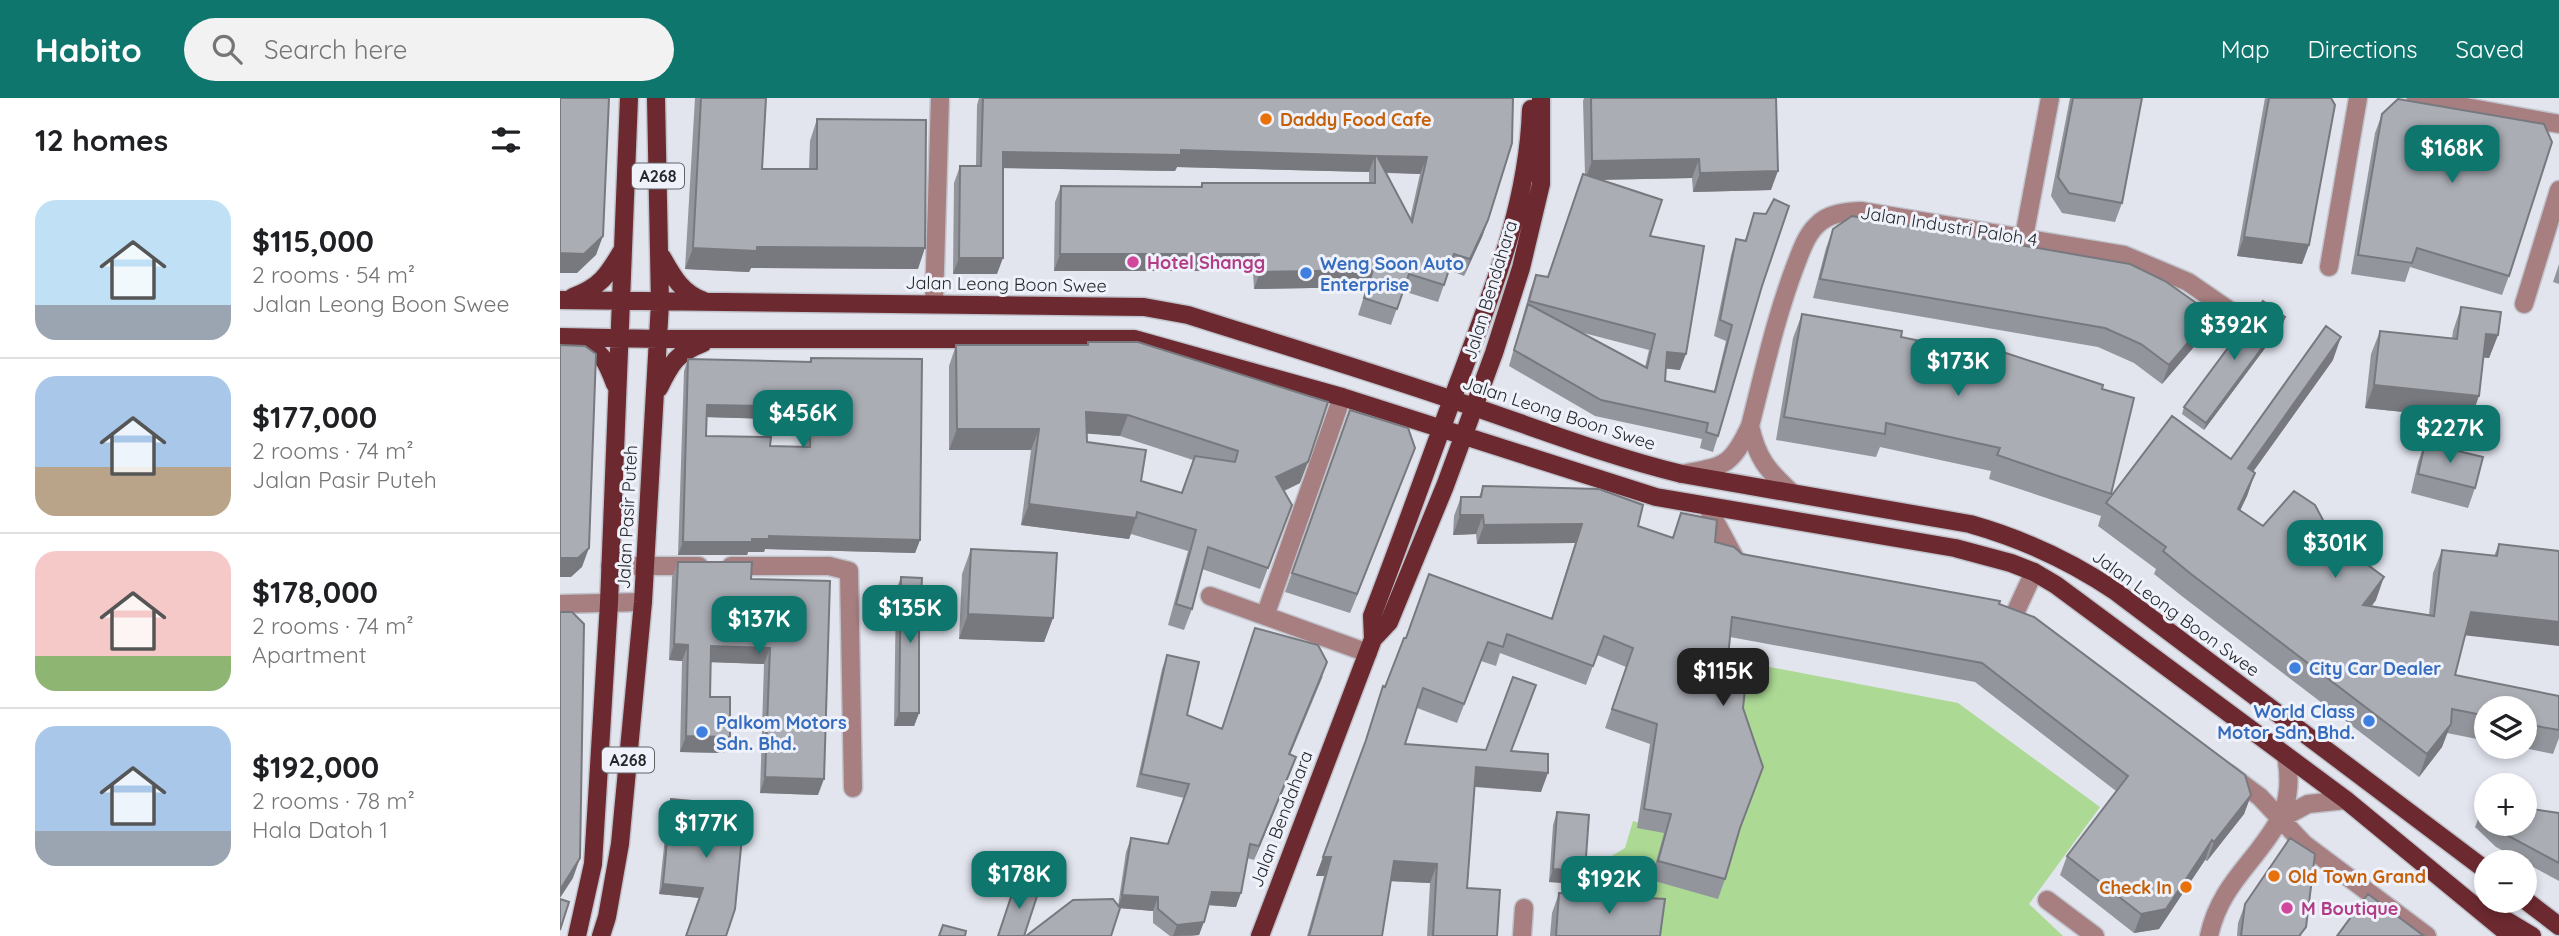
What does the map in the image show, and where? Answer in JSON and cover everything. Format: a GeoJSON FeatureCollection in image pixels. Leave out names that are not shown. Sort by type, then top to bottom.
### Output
{"type":"FeatureCollection","features":[{"type":"Feature","properties":{"kind":"main road","name":"Jalan Pasir Puteh"},"geometry":{"type":"LineString","coordinates":[[577,936],[593,864],[609,603],[629,98]]}},
{"type":"Feature","properties":{"kind":"main road","name":"Jalan Pasir Puteh"},"geometry":{"type":"LineString","coordinates":[[601,936],[620,844],[643,602],[660,303],[656,98]]}},
{"type":"Feature","properties":{"kind":"main road","name":"Jalan Bendahara"},"geometry":{"type":"LineString","coordinates":[[1371,646],[1371,616],[1503,262],[1516,218],[1524,183],[1531,98]]}},
{"type":"Feature","properties":{"kind":"main road","name":"Jalan Bendahara"},"geometry":{"type":"LineString","coordinates":[[1260,936],[1371,646],[1390,622],[1446,486],[1461,426],[1474,407],[1494,354],[1533,222],[1541,174],[1541,98]]}},
{"type":"Feature","properties":{"kind":"main road"},"geometry":{"type":"LineString","coordinates":[[562,300],[593,289],[608,275],[623,248]]}},
{"type":"Feature","properties":{"kind":"main road"},"geometry":{"type":"LineString","coordinates":[[660,254],[683,290],[707,303]]}},
{"type":"Feature","properties":{"kind":"main road","name":"Jalan Leong Boon Swee"},"geometry":{"type":"LineString","coordinates":[[562,300],[1144,307],[1188,315],[1474,407],[1589,448],[1682,474],[1970,524],[2009,535],[2048,551],[2115,590],[2474,861]]}},
{"type":"Feature","properties":{"kind":"main road"},"geometry":{"type":"LineString","coordinates":[[566,337],[1134,339],[1442,428],[1461,426],[1656,497],[1983,554],[2034,572],[2056,585],[2346,800],[2511,936]]}},
{"type":"Feature","properties":{"kind":"main road"},"geometry":{"type":"LineString","coordinates":[[566,337],[599,351],[608,365],[618,392]]}},
{"type":"Feature","properties":{"kind":"main road"},"geometry":{"type":"LineString","coordinates":[[656,394],[670,366],[684,350],[714,338]]}},
{"type":"Feature","properties":{"kind":"main road"},"geometry":{"type":"LineString","coordinates":[[1452,400],[1461,426]]}},
{"type":"Feature","properties":{"kind":"main road"},"geometry":{"type":"LineString","coordinates":[[2455,889],[2532,936]]}},
{"type":"Feature","properties":{"kind":"main road"},"geometry":{"type":"LineString","coordinates":[[2537,909],[2556,923]]}},
{"type":"Feature","properties":{"kind":"street"},"geometry":{"type":"LineString","coordinates":[[934,303],[940,98]]}},
{"type":"Feature","properties":{"kind":"street"},"geometry":{"type":"LineString","coordinates":[[2024,237],[2050,98]]}},
{"type":"Feature","properties":{"kind":"street"},"geometry":{"type":"LineString","coordinates":[[2329,267],[2358,98]]}},
{"type":"Feature","properties":{"kind":"street"},"geometry":{"type":"LineString","coordinates":[[2416,98],[2559,124]]}},
{"type":"Feature","properties":{"kind":"street"},"geometry":{"type":"LineString","coordinates":[[2524,304],[2559,190]]}},
{"type":"Feature","properties":{"kind":"street","name":"Jalan Industri Paloh 4"},"geometry":{"type":"LineString","coordinates":[[1682,474],[1710,468],[1735,456],[1750,426],[1784,294],[1807,238],[1817,225],[1830,216],[1861,211],[2024,237],[2137,259],[2188,282],[2239,317]]}},
{"type":"Feature","properties":{"kind":"street"},"geometry":{"type":"LineString","coordinates":[[1265,616],[1342,397]]}},
{"type":"Feature","properties":{"kind":"street"},"geometry":{"type":"LineString","coordinates":[[1750,426],[1755,449],[1762,463],[1791,492]]}},
{"type":"Feature","properties":{"kind":"street"},"geometry":{"type":"LineString","coordinates":[[1708,508],[1737,562],[1764,567]]}},
{"type":"Feature","properties":{"kind":"street"},"geometry":{"type":"LineString","coordinates":[[610,566],[829,566],[849,571],[853,788]]}},
{"type":"Feature","properties":{"kind":"street"},"geometry":{"type":"LineString","coordinates":[[2014,615],[2034,572]]}},
{"type":"Feature","properties":{"kind":"street"},"geometry":{"type":"LineString","coordinates":[[1210,597],[1265,616],[1371,646]]}},
{"type":"Feature","properties":{"kind":"street"},"geometry":{"type":"LineString","coordinates":[[560,604],[643,602]]}},
{"type":"Feature","properties":{"kind":"street"},"geometry":{"type":"LineString","coordinates":[[2209,936],[2213,919],[2227,891],[2280,819],[2288,791],[2286,755]]}},
{"type":"Feature","properties":{"kind":"street"},"geometry":{"type":"LineString","coordinates":[[2216,764],[2260,797],[2304,844],[2427,936]]}},
{"type":"Feature","properties":{"kind":"street"},"geometry":{"type":"LineString","coordinates":[[2280,819],[2308,804],[2346,800]]}},
{"type":"Feature","properties":{"kind":"street"},"geometry":{"type":"LineString","coordinates":[[2047,900],[2095,936]]}},
{"type":"Feature","properties":{"kind":"street"},"geometry":{"type":"LineString","coordinates":[[1522,936],[1524,908]]}},
{"type":"Feature","properties":{"kind":"green space"},"geometry":{"type":"Polygon","coordinates":[[[1723,658],[1958,703],[2100,807],[2029,904],[2063,936],[1655,936],[1583,902],[1590,869],[1625,848],[1633,821],[1735,846],[1753,782],[1723,658]]]}},
{"type":"Feature","properties":{"kind":"building"},"geometry":{"type":"Polygon","coordinates":[[[560,98],[609,98],[603,236],[584,254],[560,253],[560,98]]]}},
{"type":"Feature","properties":{"kind":"building"},"geometry":{"type":"Polygon","coordinates":[[[701,98],[766,98],[762,169],[817,169],[817,119],[926,120],[925,248],[757,247],[757,251],[693,248],[701,98]]]}},
{"type":"Feature","properties":{"kind":"building"},"geometry":{"type":"Polygon","coordinates":[[[983,98],[1513,98],[1512,143],[1488,220],[1470,259],[1454,254],[1444,285],[1409,274],[1397,309],[1364,298],[1373,270],[1260,272],[1259,254],[1060,254],[1061,186],[1202,187],[1202,183],[1375,183],[1375,156],[1181,150],[1181,155],[1003,152],[1003,258],[959,258],[960,166],[981,166],[983,98]],[[1377,156],[1412,222],[1427,157],[1377,156]]]}},
{"type":"Feature","properties":{"kind":"building"},"geometry":{"type":"Polygon","coordinates":[[[1591,98],[1776,98],[1778,171],[1700,173],[1699,159],[1592,161],[1591,98]]]}},
{"type":"Feature","properties":{"kind":"building"},"geometry":{"type":"Polygon","coordinates":[[[2073,98],[2142,98],[2122,203],[2069,193],[2058,177],[2073,98]]]}},
{"type":"Feature","properties":{"kind":"building"},"geometry":{"type":"Polygon","coordinates":[[[2269,98],[2331,98],[2335,105],[2309,245],[2244,237],[2269,98]]]}},
{"type":"Feature","properties":{"kind":"building"},"geometry":{"type":"Polygon","coordinates":[[[2398,99],[2544,124],[2552,142],[2509,276],[2417,248],[2412,263],[2358,255],[2382,114],[2398,99]]]}},
{"type":"Feature","properties":{"kind":"building"},"geometry":{"type":"Polygon","coordinates":[[[1583,174],[1662,200],[1650,236],[1704,246],[1686,354],[1667,352],[1665,381],[1715,392],[1732,325],[1720,320],[1736,239],[1746,241],[1754,213],[1766,214],[1774,199],[1789,206],[1762,286],[1718,436],[1706,432],[1708,423],[1601,400],[1514,350],[1528,304],[1647,368],[1655,334],[1529,301],[1536,275],[1548,277],[1583,174]]]}},
{"type":"Feature","properties":{"kind":"building"},"geometry":{"type":"Polygon","coordinates":[[[1852,216],[2130,264],[2165,281],[2212,314],[2169,365],[2141,344],[2105,328],[1820,279],[1833,229],[1852,216]]]}},
{"type":"Feature","properties":{"kind":"building"},"geometry":{"type":"Polygon","coordinates":[[[2263,301],[2285,317],[2206,423],[2184,407],[2263,301]]]}},
{"type":"Feature","properties":{"kind":"building"},"geometry":{"type":"Polygon","coordinates":[[[2461,307],[2501,312],[2498,335],[2486,334],[2479,396],[2374,385],[2380,331],[2457,339],[2461,307]]]}},
{"type":"Feature","properties":{"kind":"building"},"geometry":{"type":"Polygon","coordinates":[[[1802,314],[1902,331],[1901,337],[2002,358],[2003,352],[2103,385],[2102,389],[2134,398],[2111,494],[1997,455],[2000,448],[1886,423],[1885,434],[1784,417],[1802,314]]]}},
{"type":"Feature","properties":{"kind":"building"},"geometry":{"type":"Polygon","coordinates":[[[2326,326],[2341,337],[2248,468],[2255,473],[2238,509],[2263,526],[2294,491],[2315,505],[2333,539],[2384,577],[2363,605],[2434,616],[2442,550],[2497,556],[2499,544],[2559,551],[2559,622],[2471,612],[2455,675],[2559,696],[2559,730],[2537,726],[2537,696],[2474,696],[2474,713],[2452,709],[2451,724],[2427,754],[2191,574],[2163,551],[2166,547],[2106,503],[2172,416],[2231,459],[2326,326]]]}},
{"type":"Feature","properties":{"kind":"building"},"geometry":{"type":"Polygon","coordinates":[[[1088,342],[1138,342],[1328,402],[1308,462],[1276,477],[1292,505],[1268,568],[1208,547],[1192,609],[1176,604],[1196,530],[1137,512],[1136,518],[1029,504],[1039,429],[957,429],[956,345],[1088,345],[1088,342]],[[1086,412],[1087,442],[1146,450],[1141,481],[1182,493],[1195,456],[1235,462],[1238,451],[1128,415],[1086,412]]]}},
{"type":"Feature","properties":{"kind":"building"},"geometry":{"type":"Polygon","coordinates":[[[560,345],[585,346],[596,354],[589,548],[578,558],[560,558],[560,345]]]}},
{"type":"Feature","properties":{"kind":"building"},"geometry":{"type":"Polygon","coordinates":[[[811,358],[922,359],[920,540],[769,536],[769,539],[752,539],[752,542],[683,542],[688,359],[811,362],[811,358]],[[707,405],[706,436],[771,437],[770,446],[810,447],[810,407],[707,405]]]}},
{"type":"Feature","properties":{"kind":"building"},"geometry":{"type":"Polygon","coordinates":[[[1350,410],[1408,428],[1415,448],[1357,594],[1292,573],[1350,410]]]}},
{"type":"Feature","properties":{"kind":"building"},"geometry":{"type":"Polygon","coordinates":[[[2425,443],[2483,457],[2475,488],[2418,474],[2425,443]]]}},
{"type":"Feature","properties":{"kind":"building"},"geometry":{"type":"Polygon","coordinates":[[[1483,486],[1599,489],[1643,505],[1638,526],[1673,538],[1681,513],[1717,520],[1715,542],[1734,547],[1742,554],[2000,601],[1999,604],[2034,617],[2245,775],[2251,795],[2214,842],[2212,840],[2166,909],[2141,914],[2067,856],[2128,776],[1982,663],[1732,617],[1728,657],[1748,662],[1743,708],[1763,767],[1740,828],[1725,879],[1658,861],[1671,814],[1644,809],[1657,724],[1612,709],[1633,648],[1604,636],[1593,666],[1507,634],[1503,647],[1488,642],[1464,704],[1423,688],[1405,744],[1486,750],[1513,677],[1536,685],[1511,751],[1548,754],[1548,773],[1476,767],[1467,888],[1500,890],[1497,936],[1433,936],[1437,864],[1394,861],[1382,936],[1309,936],[1331,857],[1323,857],[1383,686],[1385,687],[1406,638],[1429,574],[1552,619],[1582,524],[1484,525],[1483,515],[1460,515],[1461,497],[1481,497],[1483,486]]]}},
{"type":"Feature","properties":{"kind":"building"},"geometry":{"type":"Polygon","coordinates":[[[971,549],[1057,553],[1053,618],[968,614],[971,549]]]}},
{"type":"Feature","properties":{"kind":"building"},"geometry":{"type":"Polygon","coordinates":[[[678,562],[752,562],[751,579],[830,581],[824,779],[765,777],[770,648],[711,646],[710,697],[730,697],[730,737],[686,736],[688,645],[674,644],[678,562]]]}},
{"type":"Feature","properties":{"kind":"building"},"geometry":{"type":"Polygon","coordinates":[[[901,577],[922,578],[919,713],[899,713],[901,577]]]}},
{"type":"Feature","properties":{"kind":"building"},"geometry":{"type":"Polygon","coordinates":[[[560,612],[572,612],[584,624],[580,858],[560,890],[560,612]]]}},
{"type":"Feature","properties":{"kind":"building"},"geometry":{"type":"Polygon","coordinates":[[[1255,628],[1318,645],[1327,662],[1289,754],[1296,757],[1259,846],[1250,844],[1241,893],[1212,892],[1204,922],[1177,925],[1158,909],[1158,897],[1122,895],[1131,838],[1168,844],[1189,784],[1141,774],[1167,655],[1199,662],[1187,715],[1222,729],[1255,628]]]}},
{"type":"Feature","properties":{"kind":"building"},"geometry":{"type":"Polygon","coordinates":[[[671,799],[745,806],[735,909],[726,936],[686,936],[703,888],[663,884],[671,799]]]}},
{"type":"Feature","properties":{"kind":"building"},"geometry":{"type":"Polygon","coordinates":[[[2537,810],[2559,813],[2559,863],[2508,836],[2537,836],[2537,810]]]}},
{"type":"Feature","properties":{"kind":"building"},"geometry":{"type":"Polygon","coordinates":[[[1557,812],[1589,815],[1585,871],[1553,869],[1557,812]]]}},
{"type":"Feature","properties":{"kind":"building","name":"M Boutique"},"geometry":{"type":"Polygon","coordinates":[[[2290,838],[2315,854],[2306,927],[2299,936],[2241,936],[2245,904],[2290,838]]]}},
{"type":"Feature","properties":{"kind":"building"},"geometry":{"type":"Polygon","coordinates":[[[1016,882],[1039,890],[1024,936],[998,936],[1016,882]]]}},
{"type":"Feature","properties":{"kind":"building"},"geometry":{"type":"Polygon","coordinates":[[[1559,893],[1665,899],[1660,936],[1556,936],[1559,893]]]}},
{"type":"Feature","properties":{"kind":"building"},"geometry":{"type":"Polygon","coordinates":[[[2368,894],[2424,936],[2337,936],[2368,894]]]}},
{"type":"Feature","properties":{"kind":"building"},"geometry":{"type":"Polygon","coordinates":[[[560,899],[569,902],[560,930],[560,899]]]}},
{"type":"Feature","properties":{"kind":"building"},"geometry":{"type":"Polygon","coordinates":[[[1113,899],[1120,908],[1111,936],[1026,936],[1073,900],[1113,899]]]}},
{"type":"Feature","properties":{"kind":"building"},"geometry":{"type":"Polygon","coordinates":[[[943,925],[966,931],[965,936],[939,936],[943,925]]]}},
{"type":"Feature","properties":{"kind":"place","name":"Daddy Food Cafe"},"geometry":{"type":"Point","coordinates":[1266,119]}},
{"type":"Feature","properties":{"kind":"place","name":"Hotel Shangg"},"geometry":{"type":"Point","coordinates":[1133,262]}},
{"type":"Feature","properties":{"kind":"place","name":"Weng Soon Auto Enterprise"},"geometry":{"type":"Point","coordinates":[1306,273]}},
{"type":"Feature","properties":{"kind":"place","name":"City Car Dealer"},"geometry":{"type":"Point","coordinates":[2295,668]}},
{"type":"Feature","properties":{"kind":"place","name":"World Class Motor Sdn. Bhd."},"geometry":{"type":"Point","coordinates":[2369,721]}},
{"type":"Feature","properties":{"kind":"place","name":"Palkom Motors Sdn. Bhd."},"geometry":{"type":"Point","coordinates":[702,732]}},
{"type":"Feature","properties":{"kind":"place","name":"Old Town Grand"},"geometry":{"type":"Point","coordinates":[2274,876]}},
{"type":"Feature","properties":{"kind":"place","name":"Check In"},"geometry":{"type":"Point","coordinates":[2186,887]}},
{"type":"Feature","properties":{"kind":"place","name":"M Boutique"},"geometry":{"type":"Point","coordinates":[2287,908]}}]}
